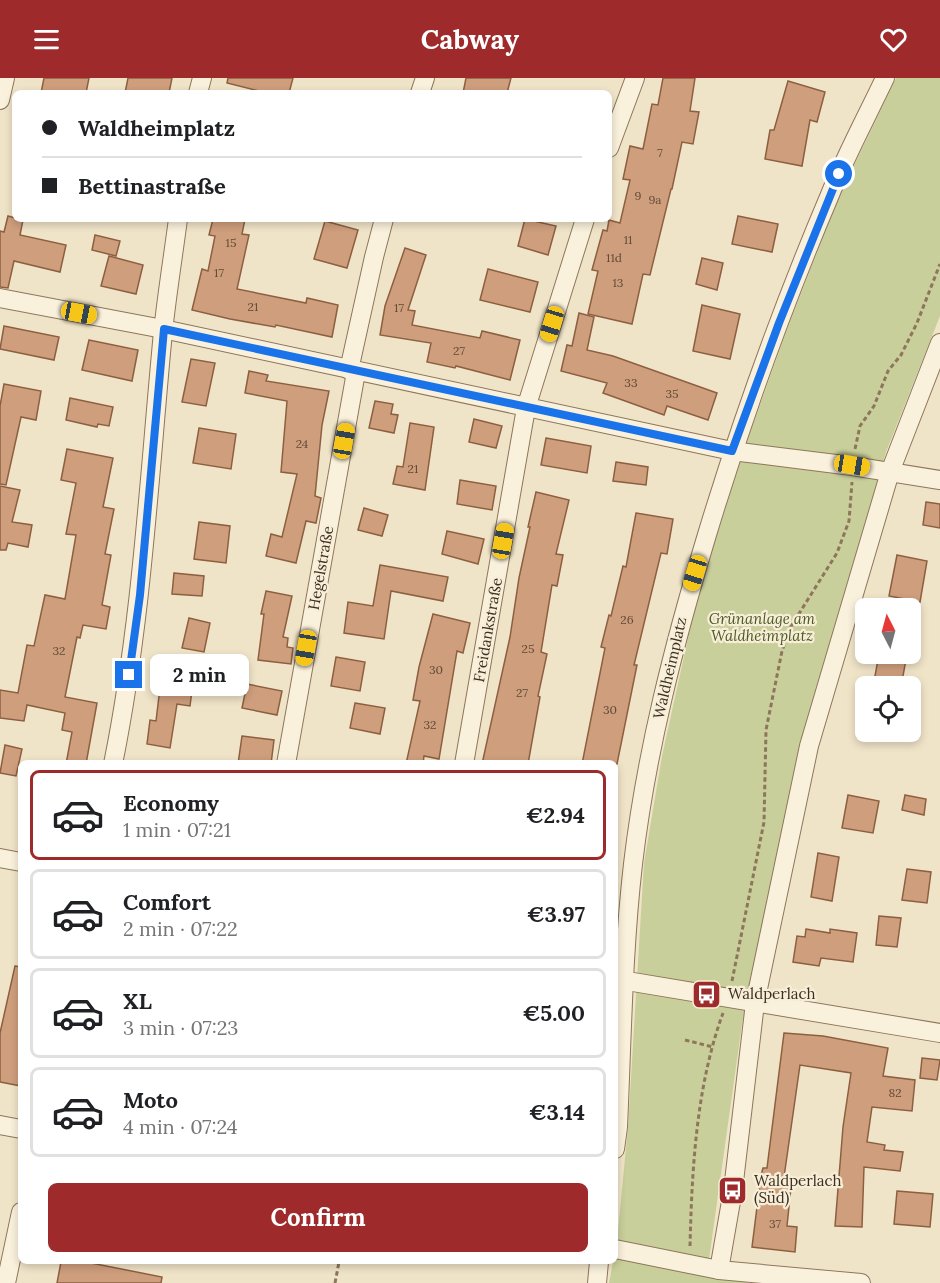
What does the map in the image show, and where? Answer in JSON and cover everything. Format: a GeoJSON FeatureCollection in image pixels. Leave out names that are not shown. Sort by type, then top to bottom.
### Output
{"type":"FeatureCollection","features":[{"type":"Feature","properties":{"kind":"street"},"geometry":{"type":"LineString","coordinates":[[0,100],[5,78]]}},
{"type":"Feature","properties":{"kind":"street"},"geometry":{"type":"LineString","coordinates":[[612,140],[635,78]]}},
{"type":"Feature","properties":{"kind":"street","name":"Waldheimplatz"},"geometry":{"type":"LineString","coordinates":[[618,1127],[620,980],[633,862],[650,754],[683,613],[732,451],[779,323],[829,195],[885,78]]}},
{"type":"Feature","properties":{"kind":"street"},"geometry":{"type":"LineString","coordinates":[[114,760],[127,696],[140,595],[164,329],[178,222]]}},
{"type":"Feature","properties":{"kind":"street","name":"Hegelstraße"},"geometry":{"type":"LineString","coordinates":[[287,760],[353,371],[374,257],[383,222]]}},
{"type":"Feature","properties":{"kind":"street","name":"Freidankstraße"},"geometry":{"type":"LineString","coordinates":[[465,760],[526,408],[584,222]]}},
{"type":"Feature","properties":{"kind":"street"},"geometry":{"type":"LineString","coordinates":[[0,298],[164,329],[732,451],[852,465],[940,480]]}},
{"type":"Feature","properties":{"kind":"street"},"geometry":{"type":"LineString","coordinates":[[719,1270],[733,1190],[755,1003],[809,746],[890,472],[940,343]]}},
{"type":"Feature","properties":{"kind":"street"},"geometry":{"type":"LineString","coordinates":[[0,858],[18,861]]}},
{"type":"Feature","properties":{"kind":"street"},"geometry":{"type":"LineString","coordinates":[[620,980],[940,1033]]}},
{"type":"Feature","properties":{"kind":"street"},"geometry":{"type":"LineString","coordinates":[[0,1125],[18,1129]]}},
{"type":"Feature","properties":{"kind":"street"},"geometry":{"type":"LineString","coordinates":[[6,1283],[18,1226]]}},
{"type":"Feature","properties":{"kind":"street"},"geometry":{"type":"LineString","coordinates":[[618,1251],[719,1270],[861,1283]]}},
{"type":"Feature","properties":{"kind":"street"},"geometry":{"type":"LineString","coordinates":[[597,1283],[599,1264]]}},
{"type":"Feature","properties":{"kind":"path"},"geometry":{"type":"LineString","coordinates":[[689,1265],[692,1174],[706,1077],[729,998],[764,822],[766,730],[782,651],[790,628],[837,553],[849,521],[852,465],[860,426],[874,406],[888,371],[901,355],[940,264]]}},
{"type":"Feature","properties":{"kind":"path"},"geometry":{"type":"LineString","coordinates":[[685,1040],[713,1047]]}},
{"type":"Feature","properties":{"kind":"path"},"geometry":{"type":"LineString","coordinates":[[334,1283],[339,1264]]}},
{"type":"Feature","properties":{"kind":"green space","name":"Grünanlage am Waldheimplatz"},"geometry":{"type":"Polygon","coordinates":[[[896,78],[940,78],[940,316],[886,452],[800,743],[742,1024],[707,1274],[747,1280],[747,1283],[609,1283],[613,1264],[618,1264],[618,1231],[628,1127],[644,863],[662,756],[694,611],[738,466],[787,329],[837,201],[896,78]]]}},
{"type":"Feature","properties":{"kind":"building"},"geometry":{"type":"Polygon","coordinates":[[[44,78],[89,78],[87,90],[42,90],[44,78]]]}},
{"type":"Feature","properties":{"kind":"building"},"geometry":{"type":"Polygon","coordinates":[[[128,78],[172,78],[170,90],[126,90],[128,78]]]}},
{"type":"Feature","properties":{"kind":"building"},"geometry":{"type":"Polygon","coordinates":[[[228,78],[293,78],[290,90],[255,90],[227,83],[228,78]]]}},
{"type":"Feature","properties":{"kind":"building"},"geometry":{"type":"Polygon","coordinates":[[[466,78],[511,78],[508,90],[464,90],[466,78]]]}},
{"type":"Feature","properties":{"kind":"building"},"geometry":{"type":"Polygon","coordinates":[[[663,78],[695,78],[690,111],[699,112],[693,144],[682,142],[650,275],[643,274],[632,324],[588,314],[598,271],[592,270],[603,230],[607,231],[609,222],[620,223],[630,180],[623,179],[630,146],[643,149],[652,104],[658,105],[663,78]]]}},
{"type":"Feature","properties":{"kind":"building"},"geometry":{"type":"Polygon","coordinates":[[[788,81],[825,92],[817,122],[810,120],[802,166],[765,159],[770,130],[774,130],[788,81]]]}},
{"type":"Feature","properties":{"kind":"building"},"geometry":{"type":"Polygon","coordinates":[[[8,216],[12,217],[12,222],[23,222],[20,235],[66,245],[60,272],[14,261],[8,288],[0,287],[0,231],[4,232],[8,216]]]}},
{"type":"Feature","properties":{"kind":"building"},"geometry":{"type":"Polygon","coordinates":[[[738,216],[778,224],[772,252],[732,244],[738,216]]]}},
{"type":"Feature","properties":{"kind":"building"},"geometry":{"type":"Polygon","coordinates":[[[212,222],[244,222],[242,234],[249,235],[237,289],[306,303],[307,298],[338,305],[332,337],[192,310],[202,269],[208,271],[215,236],[209,235],[212,222]]]}},
{"type":"Feature","properties":{"kind":"building"},"geometry":{"type":"Polygon","coordinates":[[[325,222],[358,230],[347,268],[314,259],[325,222]]]}},
{"type":"Feature","properties":{"kind":"building"},"geometry":{"type":"Polygon","coordinates":[[[524,222],[556,226],[548,255],[518,246],[524,222]]]}},
{"type":"Feature","properties":{"kind":"building"},"geometry":{"type":"Polygon","coordinates":[[[95,235],[120,241],[116,256],[92,250],[95,235]]]}},
{"type":"Feature","properties":{"kind":"building"},"geometry":{"type":"Polygon","coordinates":[[[405,248],[426,255],[408,310],[415,311],[412,325],[480,338],[482,331],[520,340],[510,380],[456,366],[455,368],[427,362],[431,343],[380,335],[385,306],[405,248]]]}},
{"type":"Feature","properties":{"kind":"building"},"geometry":{"type":"Polygon","coordinates":[[[109,256],[143,265],[136,294],[101,286],[109,256]]]}},
{"type":"Feature","properties":{"kind":"building"},"geometry":{"type":"Polygon","coordinates":[[[702,258],[723,263],[717,290],[696,284],[702,258]]]}},
{"type":"Feature","properties":{"kind":"building"},"geometry":{"type":"Polygon","coordinates":[[[488,269],[538,282],[530,312],[480,300],[488,269]]]}},
{"type":"Feature","properties":{"kind":"building"},"geometry":{"type":"Polygon","coordinates":[[[702,305],[740,314],[730,359],[693,351],[702,305]]]}},
{"type":"Feature","properties":{"kind":"building"},"geometry":{"type":"Polygon","coordinates":[[[579,313],[594,317],[587,350],[613,356],[717,393],[708,420],[667,406],[664,415],[603,393],[607,383],[561,371],[567,345],[572,346],[579,313]]]}},
{"type":"Feature","properties":{"kind":"building"},"geometry":{"type":"Polygon","coordinates":[[[4,326],[59,337],[54,360],[0,349],[4,326]]]}},
{"type":"Feature","properties":{"kind":"building"},"geometry":{"type":"Polygon","coordinates":[[[89,340],[138,350],[132,381],[82,370],[89,340]]]}},
{"type":"Feature","properties":{"kind":"building"},"geometry":{"type":"Polygon","coordinates":[[[191,359],[215,363],[206,406],[182,402],[191,359]]]}},
{"type":"Feature","properties":{"kind":"building"},"geometry":{"type":"Polygon","coordinates":[[[249,371],[268,375],[266,381],[329,391],[322,425],[315,496],[321,498],[316,523],[306,521],[296,563],[266,556],[271,534],[282,537],[297,474],[281,472],[287,401],[245,393],[249,371]]]}},
{"type":"Feature","properties":{"kind":"building"},"geometry":{"type":"Polygon","coordinates":[[[4,384],[41,391],[36,420],[21,417],[6,485],[0,484],[0,406],[4,384]]]}},
{"type":"Feature","properties":{"kind":"building"},"geometry":{"type":"Polygon","coordinates":[[[70,398],[113,407],[109,426],[98,424],[97,427],[66,420],[70,398]]]}},
{"type":"Feature","properties":{"kind":"building"},"geometry":{"type":"Polygon","coordinates":[[[375,401],[393,404],[391,414],[398,415],[394,433],[369,428],[375,401]]]}},
{"type":"Feature","properties":{"kind":"building"},"geometry":{"type":"Polygon","coordinates":[[[474,419],[502,426],[496,448],[469,442],[474,419]]]}},
{"type":"Feature","properties":{"kind":"building"},"geometry":{"type":"Polygon","coordinates":[[[410,423],[434,427],[425,490],[393,484],[397,466],[403,467],[410,423]]]}},
{"type":"Feature","properties":{"kind":"building"},"geometry":{"type":"Polygon","coordinates":[[[199,428],[236,434],[231,469],[193,463],[199,428]]]}},
{"type":"Feature","properties":{"kind":"building"},"geometry":{"type":"Polygon","coordinates":[[[546,438],[591,446],[587,473],[541,465],[546,438]]]}},
{"type":"Feature","properties":{"kind":"building"},"geometry":{"type":"Polygon","coordinates":[[[67,449],[113,458],[103,507],[114,509],[105,554],[111,555],[102,605],[110,607],[106,629],[83,625],[80,638],[77,637],[65,697],[97,703],[87,760],[67,760],[72,732],[62,730],[65,713],[27,705],[24,721],[0,718],[0,690],[18,693],[27,645],[34,646],[45,595],[65,599],[76,535],[66,534],[76,483],[61,480],[67,449]]]}},
{"type":"Feature","properties":{"kind":"building"},"geometry":{"type":"Polygon","coordinates":[[[616,462],[648,467],[646,485],[613,481],[616,462]]]}},
{"type":"Feature","properties":{"kind":"building"},"geometry":{"type":"Polygon","coordinates":[[[460,480],[496,486],[492,510],[457,504],[460,480]]]}},
{"type":"Feature","properties":{"kind":"building"},"geometry":{"type":"Polygon","coordinates":[[[0,486],[20,490],[12,522],[32,525],[28,547],[8,543],[6,550],[0,550],[0,486]]]}},
{"type":"Feature","properties":{"kind":"building"},"geometry":{"type":"Polygon","coordinates":[[[536,492],[569,500],[556,554],[563,555],[557,586],[552,585],[541,652],[547,654],[529,760],[483,760],[510,637],[530,527],[528,527],[536,492]]]}},
{"type":"Feature","properties":{"kind":"building"},"geometry":{"type":"Polygon","coordinates":[[[926,502],[940,504],[940,528],[923,525],[926,502]]]}},
{"type":"Feature","properties":{"kind":"building"},"geometry":{"type":"Polygon","coordinates":[[[364,508],[388,515],[382,536],[358,530],[364,508]]]}},
{"type":"Feature","properties":{"kind":"building"},"geometry":{"type":"Polygon","coordinates":[[[636,513],[673,519],[667,554],[661,553],[634,665],[637,665],[618,760],[583,760],[605,648],[601,647],[623,566],[626,567],[636,513]]]}},
{"type":"Feature","properties":{"kind":"building"},"geometry":{"type":"Polygon","coordinates":[[[199,522],[230,526],[226,563],[194,559],[199,522]]]}},
{"type":"Feature","properties":{"kind":"building"},"geometry":{"type":"Polygon","coordinates":[[[447,531],[484,539],[478,564],[442,554],[447,531]]]}},
{"type":"Feature","properties":{"kind":"building"},"geometry":{"type":"Polygon","coordinates":[[[897,555],[927,561],[921,598],[889,596],[897,555]]]}},
{"type":"Feature","properties":{"kind":"building"},"geometry":{"type":"Polygon","coordinates":[[[380,565],[448,577],[443,601],[391,591],[384,639],[344,633],[348,602],[373,606],[380,565]]]}},
{"type":"Feature","properties":{"kind":"building"},"geometry":{"type":"Polygon","coordinates":[[[174,573],[204,576],[202,596],[172,594],[174,573]]]}},
{"type":"Feature","properties":{"kind":"building"},"geometry":{"type":"Polygon","coordinates":[[[266,591],[292,596],[283,637],[288,638],[287,647],[293,648],[291,664],[258,660],[264,614],[261,614],[266,591]]]}},
{"type":"Feature","properties":{"kind":"building"},"geometry":{"type":"Polygon","coordinates":[[[433,614],[470,623],[463,653],[457,651],[439,759],[424,756],[424,760],[407,760],[420,701],[413,700],[433,614]]]}},
{"type":"Feature","properties":{"kind":"building"},"geometry":{"type":"Polygon","coordinates":[[[189,618],[210,623],[204,652],[182,648],[189,618]]]}},
{"type":"Feature","properties":{"kind":"building"},"geometry":{"type":"Polygon","coordinates":[[[336,657],[365,662],[360,691],[331,686],[336,657]]]}},
{"type":"Feature","properties":{"kind":"building"},"geometry":{"type":"Polygon","coordinates":[[[877,664],[905,664],[903,676],[875,676],[877,664]]]}},
{"type":"Feature","properties":{"kind":"building"},"geometry":{"type":"Polygon","coordinates":[[[162,671],[194,675],[190,706],[177,704],[170,748],[147,744],[150,720],[156,721],[162,671]]]}},
{"type":"Feature","properties":{"kind":"building"},"geometry":{"type":"Polygon","coordinates":[[[247,684],[282,691],[277,715],[242,708],[247,684]]]}},
{"type":"Feature","properties":{"kind":"building"},"geometry":{"type":"Polygon","coordinates":[[[355,703],[385,708],[380,734],[350,728],[355,703]]]}},
{"type":"Feature","properties":{"kind":"building"},"geometry":{"type":"Polygon","coordinates":[[[242,736],[274,740],[272,760],[239,760],[242,736]]]}},
{"type":"Feature","properties":{"kind":"building"},"geometry":{"type":"Polygon","coordinates":[[[5,745],[22,749],[16,776],[0,773],[5,745]]]}},
{"type":"Feature","properties":{"kind":"building"},"geometry":{"type":"Polygon","coordinates":[[[848,795],[879,801],[873,833],[842,828],[848,795]]]}},
{"type":"Feature","properties":{"kind":"building"},"geometry":{"type":"Polygon","coordinates":[[[905,795],[926,799],[924,815],[902,810],[905,795]]]}},
{"type":"Feature","properties":{"kind":"building"},"geometry":{"type":"Polygon","coordinates":[[[818,853],[839,857],[832,901],[811,897],[818,853]]]}},
{"type":"Feature","properties":{"kind":"building"},"geometry":{"type":"Polygon","coordinates":[[[907,869],[931,872],[927,903],[902,900],[907,869]]]}},
{"type":"Feature","properties":{"kind":"building"},"geometry":{"type":"Polygon","coordinates":[[[879,916],[901,918],[897,947],[876,945],[879,916]]]}},
{"type":"Feature","properties":{"kind":"building"},"geometry":{"type":"Polygon","coordinates":[[[806,929],[830,933],[830,929],[857,933],[853,962],[821,958],[819,966],[793,962],[797,936],[805,937],[806,929]]]}},
{"type":"Feature","properties":{"kind":"building"},"geometry":{"type":"Polygon","coordinates":[[[15,966],[18,966],[18,1085],[0,1082],[0,1033],[15,966]]]}},
{"type":"Feature","properties":{"kind":"building"},"geometry":{"type":"Polygon","coordinates":[[[784,1033],[823,1036],[888,1048],[883,1076],[915,1080],[912,1111],[872,1107],[867,1142],[885,1145],[884,1150],[903,1152],[900,1171],[864,1167],[862,1227],[835,1226],[843,1127],[851,1073],[800,1065],[784,1177],[792,1178],[787,1226],[797,1227],[795,1252],[752,1247],[761,1175],[763,1168],[767,1168],[784,1033]]]}},
{"type":"Feature","properties":{"kind":"building"},"geometry":{"type":"Polygon","coordinates":[[[922,1058],[940,1060],[937,1080],[920,1078],[922,1058]]]}},
{"type":"Feature","properties":{"kind":"building"},"geometry":{"type":"Polygon","coordinates":[[[897,1191],[933,1194],[930,1227],[894,1224],[897,1191]]]}},
{"type":"Feature","properties":{"kind":"building"},"geometry":{"type":"Polygon","coordinates":[[[61,1264],[96,1264],[162,1277],[161,1283],[57,1283],[61,1264]]]}},
{"type":"Feature","properties":{"kind":"place","name":"Waldperlach"},"geometry":{"type":"Point","coordinates":[707,994]}},
{"type":"Feature","properties":{"kind":"place","name":"Waldperlach (Süd)"},"geometry":{"type":"Point","coordinates":[733,1190]}},
{"type":"Feature","properties":{"kind":"route"},"geometry":{"type":"LineString","coordinates":[[129,675],[140,595],[164,329],[732,451],[779,323],[839,174]]}}]}
